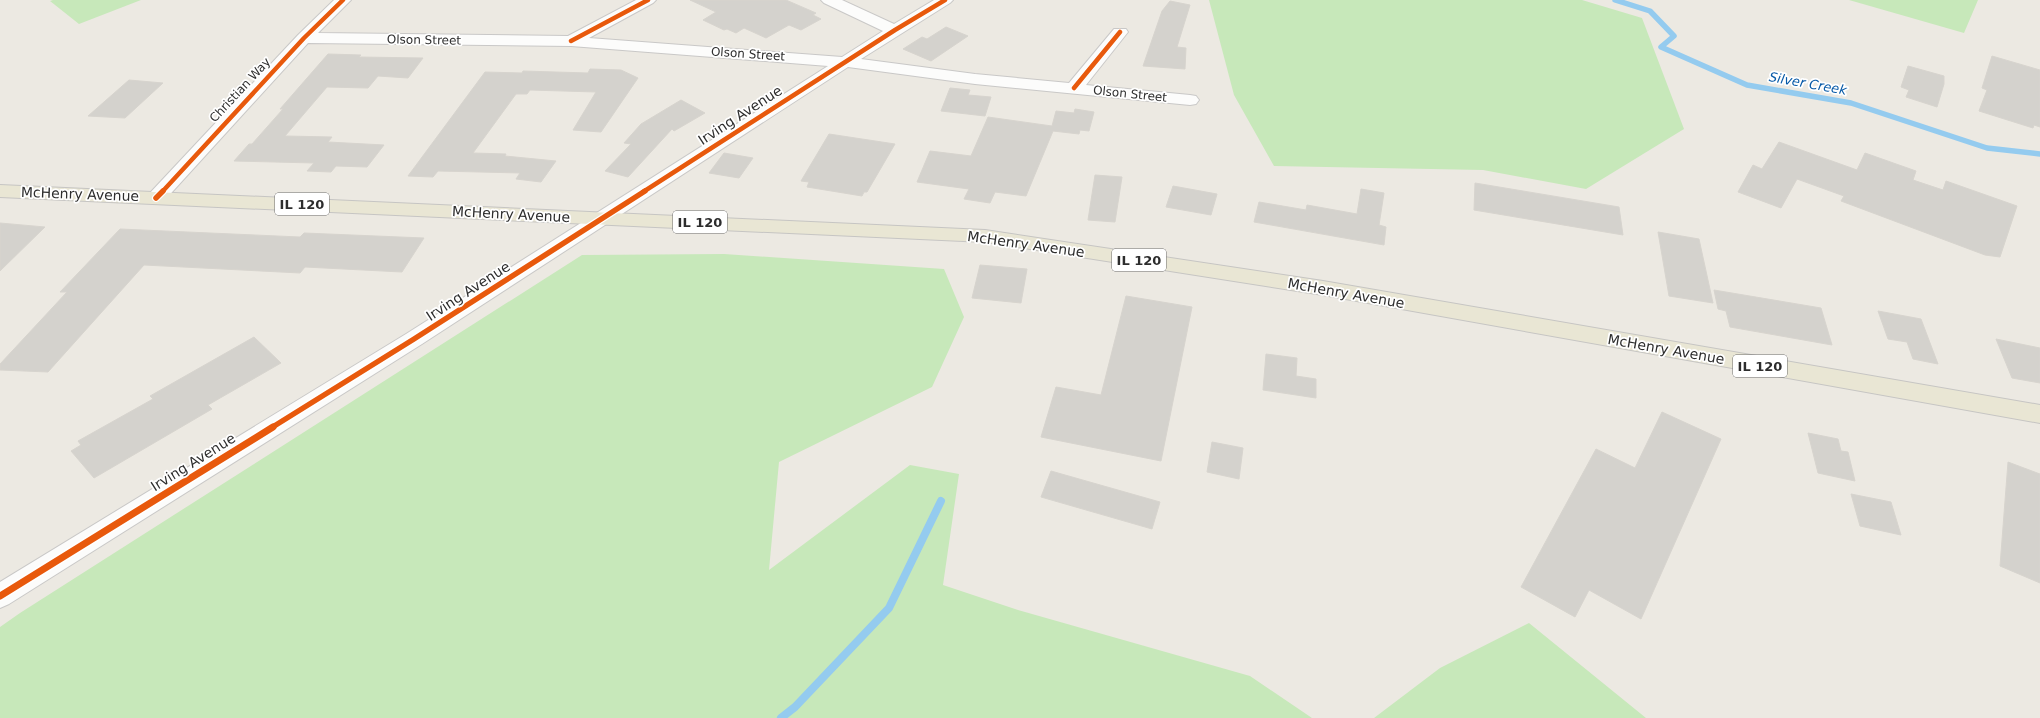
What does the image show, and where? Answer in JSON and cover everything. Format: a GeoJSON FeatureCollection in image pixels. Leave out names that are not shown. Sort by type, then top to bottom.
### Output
{"type":"FeatureCollection","features":[{"type":"Feature","properties":{"kind":"main road","name":"McHenry Avenue"},"geometry":{"type":"LineString","coordinates":[[0,191],[985,236],[1323,288],[1878,387],[2040,414]]}},
{"type":"Feature","properties":{"kind":"street","name":"Christian Way"},"geometry":{"type":"LineString","coordinates":[[156,198],[304,38],[343,0]]}},
{"type":"Feature","properties":{"kind":"street"},"geometry":{"type":"LineString","coordinates":[[570,42],[648,0]]}},
{"type":"Feature","properties":{"kind":"street"},"geometry":{"type":"LineString","coordinates":[[829,0],[895,30]]}},
{"type":"Feature","properties":{"kind":"street","name":"Irving Avenue"},"geometry":{"type":"LineString","coordinates":[[0,596],[414,339],[895,30],[945,0]]}},
{"type":"Feature","properties":{"kind":"street"},"geometry":{"type":"LineString","coordinates":[[1074,88],[1120,32]]}},
{"type":"Feature","properties":{"kind":"street","name":"Olson Street"},"geometry":{"type":"LineString","coordinates":[[304,38],[570,42],[846,62],[975,79],[1190,100]]}},
{"type":"Feature","properties":{"kind":"green space"},"geometry":{"type":"Polygon","coordinates":[[[141,0],[79,24],[50,1],[141,0]]]}},
{"type":"Feature","properties":{"kind":"green space"},"geometry":{"type":"Polygon","coordinates":[[[1209,0],[1582,0],[1642,18],[1684,129],[1586,189],[1483,170],[1274,166],[1234,95],[1209,0]]]}},
{"type":"Feature","properties":{"kind":"green space"},"geometry":{"type":"Polygon","coordinates":[[[1849,0],[1978,0],[1964,33],[1849,0]]]}},
{"type":"Feature","properties":{"kind":"green space"},"geometry":{"type":"Polygon","coordinates":[[[724,254],[944,269],[964,317],[932,387],[779,462],[769,570],[910,465],[959,474],[943,585],[1018,610],[1250,676],[1312,718],[0,718],[0,627],[20,613],[582,255],[724,254]]]}},
{"type":"Feature","properties":{"kind":"green space"},"geometry":{"type":"Polygon","coordinates":[[[1529,623],[1646,718],[1374,718],[1440,668],[1529,623]]]}},
{"type":"Feature","properties":{"kind":"building"},"geometry":{"type":"Polygon","coordinates":[[[690,0],[786,0],[816,13],[813,15],[821,19],[801,30],[789,25],[766,38],[744,28],[736,33],[727,29],[724,30],[703,20],[716,12],[690,0]]]}},
{"type":"Feature","properties":{"kind":"building"},"geometry":{"type":"Polygon","coordinates":[[[1170,1],[1190,5],[1177,47],[1186,48],[1185,69],[1143,66],[1162,11],[1170,1]]]}},
{"type":"Feature","properties":{"kind":"building"},"geometry":{"type":"Polygon","coordinates":[[[946,27],[968,36],[931,61],[903,49],[922,37],[927,39],[946,27]]]}},
{"type":"Feature","properties":{"kind":"building"},"geometry":{"type":"Polygon","coordinates":[[[328,54],[361,55],[359,57],[423,58],[408,78],[378,76],[368,88],[327,87],[285,136],[332,137],[328,142],[384,145],[367,167],[336,166],[331,172],[307,171],[314,163],[234,161],[249,144],[252,144],[283,109],[280,109],[328,54]]]}},
{"type":"Feature","properties":{"kind":"building"},"geometry":{"type":"Polygon","coordinates":[[[1992,56],[2040,70],[2040,127],[2034,125],[2033,128],[1979,111],[1987,90],[1982,88],[1992,56]]]}},
{"type":"Feature","properties":{"kind":"building"},"geometry":{"type":"Polygon","coordinates":[[[1908,66],[1944,76],[1944,84],[1937,107],[1906,97],[1909,90],[1901,87],[1908,66]]]}},
{"type":"Feature","properties":{"kind":"building"},"geometry":{"type":"Polygon","coordinates":[[[590,69],[621,70],[638,78],[601,132],[573,130],[596,92],[530,90],[527,94],[516,94],[473,153],[506,154],[505,156],[556,161],[541,182],[516,179],[520,173],[438,171],[433,177],[408,176],[485,72],[522,73],[523,71],[588,73],[590,69]]]}},
{"type":"Feature","properties":{"kind":"building"},"geometry":{"type":"Polygon","coordinates":[[[129,80],[163,83],[125,118],[88,116],[129,80]]]}},
{"type":"Feature","properties":{"kind":"building"},"geometry":{"type":"Polygon","coordinates":[[[950,88],[970,90],[968,95],[991,97],[985,116],[941,111],[950,88]]]}},
{"type":"Feature","properties":{"kind":"building"},"geometry":{"type":"Polygon","coordinates":[[[681,100],[705,113],[674,131],[672,129],[628,177],[605,171],[631,144],[624,143],[641,124],[681,100]]]}},
{"type":"Feature","properties":{"kind":"building"},"geometry":{"type":"Polygon","coordinates":[[[1075,109],[1094,112],[1089,131],[1080,130],[1079,134],[1053,131],[1026,196],[995,192],[990,203],[964,199],[969,189],[917,182],[930,151],[971,156],[988,117],[1052,126],[1056,111],[1074,113],[1075,109]]]}},
{"type":"Feature","properties":{"kind":"building"},"geometry":{"type":"Polygon","coordinates":[[[829,134],[895,144],[867,192],[864,192],[862,196],[807,187],[809,182],[801,181],[829,134]]]}},
{"type":"Feature","properties":{"kind":"building"},"geometry":{"type":"Polygon","coordinates":[[[1779,142],[1857,170],[1865,153],[1916,171],[1913,180],[1943,190],[1946,181],[2017,206],[2000,257],[1985,255],[1841,201],[1844,196],[1797,179],[1781,208],[1738,192],[1753,165],[1762,169],[1779,142]]]}},
{"type":"Feature","properties":{"kind":"building"},"geometry":{"type":"Polygon","coordinates":[[[724,153],[753,158],[739,178],[709,173],[724,153]]]}},
{"type":"Feature","properties":{"kind":"building"},"geometry":{"type":"Polygon","coordinates":[[[1095,175],[1122,177],[1115,222],[1088,220],[1095,175]]]}},
{"type":"Feature","properties":{"kind":"building"},"geometry":{"type":"Polygon","coordinates":[[[1475,183],[1619,207],[1623,235],[1474,210],[1475,183]]]}},
{"type":"Feature","properties":{"kind":"building"},"geometry":{"type":"Polygon","coordinates":[[[1173,186],[1217,194],[1211,215],[1166,207],[1173,186]]]}},
{"type":"Feature","properties":{"kind":"building"},"geometry":{"type":"Polygon","coordinates":[[[1361,189],[1384,193],[1379,225],[1386,227],[1384,245],[1254,222],[1259,202],[1306,210],[1307,205],[1357,214],[1361,189]]]}},
{"type":"Feature","properties":{"kind":"building"},"geometry":{"type":"Polygon","coordinates":[[[0,223],[45,227],[0,271],[0,223]]]}},
{"type":"Feature","properties":{"kind":"building"},"geometry":{"type":"Polygon","coordinates":[[[120,229],[300,237],[304,233],[424,238],[402,272],[305,267],[300,273],[144,265],[48,372],[0,370],[0,364],[67,292],[60,292],[120,229]]]}},
{"type":"Feature","properties":{"kind":"building"},"geometry":{"type":"Polygon","coordinates":[[[1658,232],[1699,239],[1713,303],[1669,296],[1658,232]]]}},
{"type":"Feature","properties":{"kind":"building"},"geometry":{"type":"Polygon","coordinates":[[[980,265],[1027,269],[1021,303],[972,298],[980,265]]]}},
{"type":"Feature","properties":{"kind":"building"},"geometry":{"type":"Polygon","coordinates":[[[1714,290],[1821,308],[1832,345],[1730,327],[1726,311],[1718,309],[1714,290]]]}},
{"type":"Feature","properties":{"kind":"building"},"geometry":{"type":"Polygon","coordinates":[[[1126,296],[1192,307],[1161,461],[1041,437],[1056,387],[1101,395],[1126,296]]]}},
{"type":"Feature","properties":{"kind":"building"},"geometry":{"type":"Polygon","coordinates":[[[1878,311],[1921,319],[1938,364],[1913,359],[1907,342],[1888,339],[1878,311]]]}},
{"type":"Feature","properties":{"kind":"building"},"geometry":{"type":"Polygon","coordinates":[[[254,337],[281,363],[208,405],[212,409],[94,478],[71,451],[81,445],[78,441],[153,399],[150,396],[254,337]]]}},
{"type":"Feature","properties":{"kind":"building"},"geometry":{"type":"Polygon","coordinates":[[[1996,339],[2040,348],[2040,383],[2012,378],[1996,339]]]}},
{"type":"Feature","properties":{"kind":"building"},"geometry":{"type":"Polygon","coordinates":[[[1266,354],[1297,358],[1296,376],[1316,379],[1316,398],[1263,390],[1266,354]]]}},
{"type":"Feature","properties":{"kind":"building"},"geometry":{"type":"Polygon","coordinates":[[[1662,412],[1721,439],[1641,619],[1589,590],[1575,617],[1521,587],[1596,449],[1635,468],[1662,412]]]}},
{"type":"Feature","properties":{"kind":"building"},"geometry":{"type":"Polygon","coordinates":[[[1808,433],[1838,439],[1841,451],[1848,452],[1855,481],[1818,473],[1808,433]]]}},
{"type":"Feature","properties":{"kind":"building"},"geometry":{"type":"Polygon","coordinates":[[[1212,442],[1243,448],[1239,479],[1207,472],[1212,442]]]}},
{"type":"Feature","properties":{"kind":"building"},"geometry":{"type":"Polygon","coordinates":[[[2008,462],[2040,474],[2040,583],[2000,566],[2008,462]]]}},
{"type":"Feature","properties":{"kind":"building"},"geometry":{"type":"Polygon","coordinates":[[[1051,471],[1160,502],[1152,529],[1041,497],[1051,471]]]}},
{"type":"Feature","properties":{"kind":"building"},"geometry":{"type":"Polygon","coordinates":[[[1851,494],[1891,502],[1901,535],[1860,526],[1851,494]]]}},
{"type":"Feature","properties":{"kind":"waterway","name":"Silver Creek"},"geometry":{"type":"LineString","coordinates":[[1615,0],[1650,11],[1674,36],[1661,47],[1747,85],[1851,103],[1987,148],[2040,154]]}},
{"type":"Feature","properties":{"kind":"waterway"},"geometry":{"type":"LineString","coordinates":[[781,718],[795,707],[889,608],[941,501]]}},
{"type":"Feature","properties":{"kind":"cycle path"},"geometry":{"type":"LineString","coordinates":[[156,198],[304,38],[343,0]]}},
{"type":"Feature","properties":{"kind":"cycle path"},"geometry":{"type":"LineString","coordinates":[[571,41],[648,0]]}},
{"type":"Feature","properties":{"kind":"cycle path"},"geometry":{"type":"LineString","coordinates":[[0,596],[414,339],[895,30],[945,0]]}},
{"type":"Feature","properties":{"kind":"cycle path"},"geometry":{"type":"LineString","coordinates":[[1074,88],[1120,32]]}}]}
